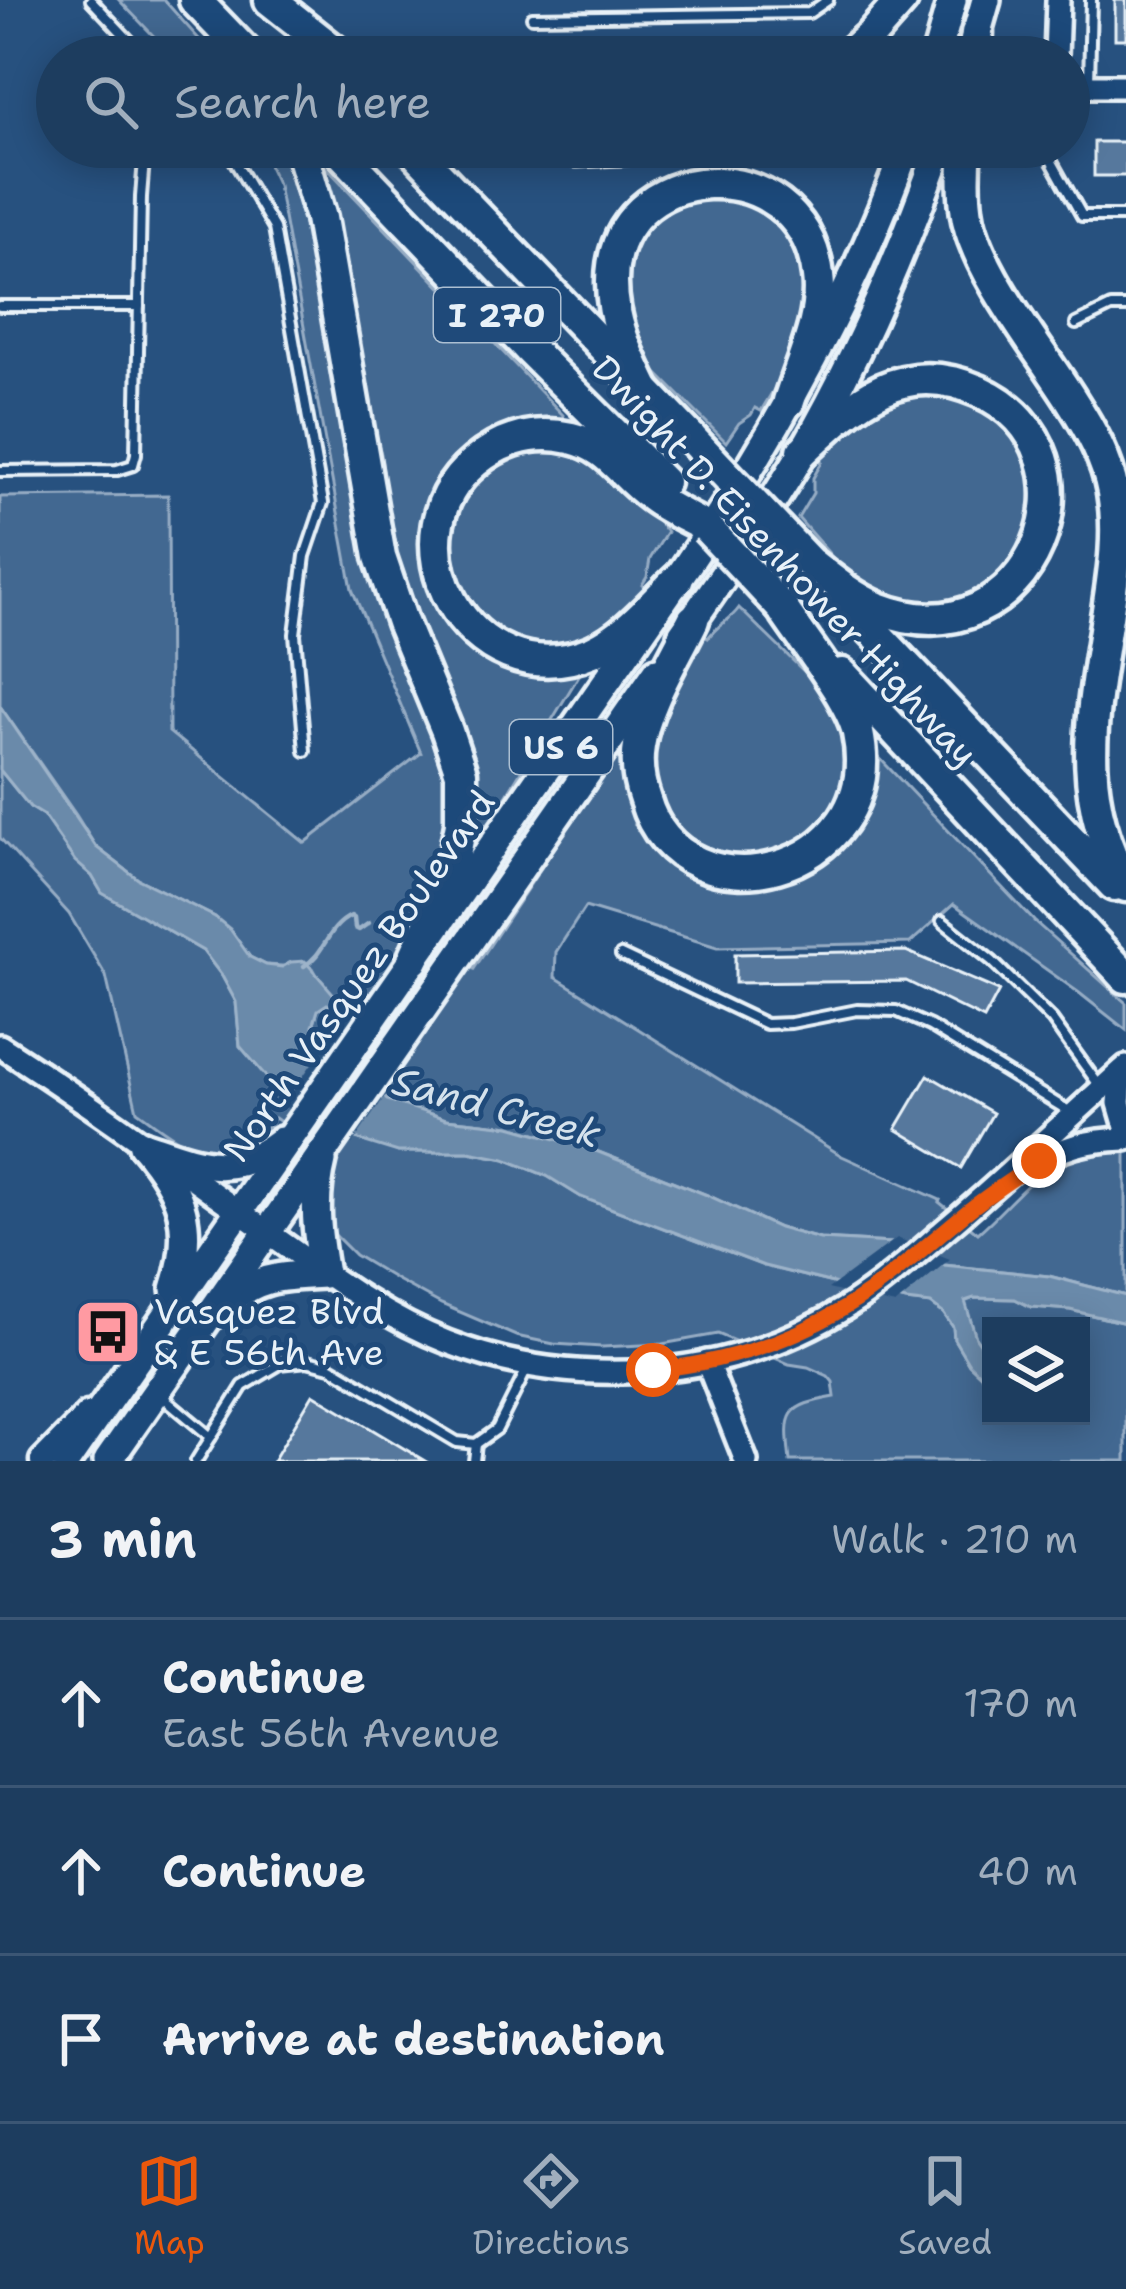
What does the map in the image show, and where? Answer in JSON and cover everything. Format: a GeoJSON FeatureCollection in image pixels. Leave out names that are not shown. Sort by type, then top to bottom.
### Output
{"type":"FeatureCollection","features":[{"type":"Feature","properties":{"kind":"highway"},"geometry":{"type":"LineString","coordinates":[[195,0],[229,36]]}},
{"type":"Feature","properties":{"kind":"highway"},"geometry":{"type":"LineString","coordinates":[[270,0],[305,36]]}},
{"type":"Feature","properties":{"kind":"highway"},"geometry":{"type":"LineString","coordinates":[[270,0],[315,36]]}},
{"type":"Feature","properties":{"kind":"highway"},"geometry":{"type":"LineString","coordinates":[[869,36],[902,0]]}},
{"type":"Feature","properties":{"kind":"highway"},"geometry":{"type":"LineString","coordinates":[[942,36],[952,0]]}},
{"type":"Feature","properties":{"kind":"highway"},"geometry":{"type":"LineString","coordinates":[[977,36],[986,0]]}},
{"type":"Feature","properties":{"kind":"highway"},"geometry":{"type":"LineString","coordinates":[[306,168],[321,218],[380,557],[447,731],[463,789],[452,874],[439,916],[413,960]]}},
{"type":"Feature","properties":{"kind":"highway","name":"Dwight D. Eisenhower Highway"},"geometry":{"type":"LineString","coordinates":[[356,168],[656,488],[707,528],[1126,977]]}},
{"type":"Feature","properties":{"kind":"highway","name":"Dwight D. Eisenhower Highway"},"geometry":{"type":"LineString","coordinates":[[431,168],[1126,898]]}},
{"type":"Feature","properties":{"kind":"highway","name":"North Vasquez Boulevard"},"geometry":{"type":"LineString","coordinates":[[439,916],[740,485],[860,263],[898,168]]}},
{"type":"Feature","properties":{"kind":"highway","name":"North Vasquez Boulevard"},"geometry":{"type":"LineString","coordinates":[[108,1461],[693,620],[803,451],[863,333],[931,168]]}},
{"type":"Feature","properties":{"kind":"highway"},"geometry":{"type":"LineString","coordinates":[[966,168],[965,201],[981,256],[1094,438],[1113,493],[1114,570],[1090,770],[1104,839],[1126,886]]}},
{"type":"Feature","properties":{"kind":"highway"},"geometry":{"type":"LineString","coordinates":[[644,388],[619,332],[611,282],[615,259],[623,237],[648,206],[669,192],[719,181],[744,185],[779,202],[812,246],[819,298],[789,401]]}},
{"type":"Feature","properties":{"kind":"highway"},"geometry":{"type":"LineString","coordinates":[[803,451],[843,412],[874,392],[899,382],[952,381],[985,394],[1015,417],[1037,448],[1047,492],[1044,530],[1025,571],[1006,590],[963,613],[912,617],[882,609],[851,594],[809,562]]}},
{"type":"Feature","properties":{"kind":"highway"},"geometry":{"type":"LineString","coordinates":[[656,488],[599,448],[578,440],[535,435],[499,446],[466,471],[445,505],[436,548],[441,584],[460,617],[492,645],[517,657],[543,661],[600,647],[677,580]]}},
{"type":"Feature","properties":{"kind":"highway"},"geometry":{"type":"LineString","coordinates":[[693,620],[644,723],[638,759],[640,786],[653,820],[678,850],[710,866],[758,871],[794,862],[829,839],[850,808],[860,772],[858,733],[850,710],[782,608]]}},
{"type":"Feature","properties":{"kind":"highway","name":"North Vasquez Boulevard"},"geometry":{"type":"LineString","coordinates":[[66,1461],[413,960]]}},
{"type":"Feature","properties":{"kind":"highway"},"geometry":{"type":"LineString","coordinates":[[143,1145],[194,1162],[228,1166],[264,1154],[302,1122]]}},
{"type":"Feature","properties":{"kind":"highway"},"geometry":{"type":"LineString","coordinates":[[143,1145],[168,1178],[184,1216],[186,1246],[168,1313]]}},
{"type":"Feature","properties":{"kind":"highway"},"geometry":{"type":"LineString","coordinates":[[188,1346],[217,1312],[251,1286],[278,1276],[324,1274],[314,1207],[327,1147]]}},
{"type":"Feature","properties":{"kind":"main road"},"geometry":{"type":"LineString","coordinates":[[1057,36],[1058,0]]}},
{"type":"Feature","properties":{"kind":"main road"},"geometry":{"type":"LineString","coordinates":[[1090,83],[1126,86]]}},
{"type":"Feature","properties":{"kind":"main road"},"geometry":{"type":"LineString","coordinates":[[0,1046],[324,1274],[392,1316],[469,1350],[529,1365],[590,1372],[707,1362],[805,1329],[849,1306],[968,1210],[1124,1069]]}},
{"type":"Feature","properties":{"kind":"main road"},"geometry":{"type":"LineString","coordinates":[[1124,1069],[1119,1102],[1126,1126]]}},
{"type":"Feature","properties":{"kind":"main road"},"geometry":{"type":"LineString","coordinates":[[1073,1114],[1126,1138]]}},
{"type":"Feature","properties":{"kind":"main road"},"geometry":{"type":"LineString","coordinates":[[968,1210],[1049,1154],[1083,1143],[1126,1138]]}},
{"type":"Feature","properties":{"kind":"main road"},"geometry":{"type":"LineString","coordinates":[[707,1362],[746,1461]]}},
{"type":"Feature","properties":{"kind":"main road"},"geometry":{"type":"LineString","coordinates":[[44,1461],[123,1378]]}},
{"type":"Feature","properties":{"kind":"lane"},"geometry":{"type":"LineString","coordinates":[[91,0],[125,36]]}},
{"type":"Feature","properties":{"kind":"lane"},"geometry":{"type":"LineString","coordinates":[[532,17],[809,13],[828,0]]}},
{"type":"Feature","properties":{"kind":"lane"},"geometry":{"type":"LineString","coordinates":[[1086,36],[1091,0]]}},
{"type":"Feature","properties":{"kind":"lane"},"geometry":{"type":"LineString","coordinates":[[0,472],[118,470],[133,465],[143,168]]}},
{"type":"Feature","properties":{"kind":"lane"},"geometry":{"type":"LineString","coordinates":[[238,168],[274,228],[323,503],[305,556],[295,634],[305,751]]}},
{"type":"Feature","properties":{"kind":"lane"},"geometry":{"type":"LineString","coordinates":[[1055,168],[1082,216],[1126,216]]}},
{"type":"Feature","properties":{"kind":"lane"},"geometry":{"type":"LineString","coordinates":[[0,306],[139,305]]}},
{"type":"Feature","properties":{"kind":"lane"},"geometry":{"type":"LineString","coordinates":[[1076,323],[1111,307],[1126,307]]}},
{"type":"Feature","properties":{"kind":"lane"},"geometry":{"type":"LineString","coordinates":[[942,921],[1052,1020],[1102,1089]]}},
{"type":"Feature","properties":{"kind":"lane"},"geometry":{"type":"LineString","coordinates":[[621,956],[766,1024],[857,1010],[896,1011],[930,1026],[1073,1114]]}},
{"type":"Feature","properties":{"kind":"lane"},"geometry":{"type":"LineString","coordinates":[[196,1461],[243,1386],[280,1364],[307,1361],[331,1367],[457,1442],[476,1444],[497,1429],[529,1365]]}},
{"type":"Feature","properties":{"kind":"lane"},"geometry":{"type":"LineString","coordinates":[[156,1391],[211,1437]]}},
{"type":"Feature","properties":{"kind":"lane"},"geometry":{"type":"LineString","coordinates":[[474,1461],[476,1444]]}},
{"type":"Feature","properties":{"kind":"shaded area"},"geometry":{"type":"Polygon","coordinates":[[[119,0],[164,0],[196,36],[154,36],[119,0]]]}},
{"type":"Feature","properties":{"kind":"shaded area"},"geometry":{"type":"Polygon","coordinates":[[[270,168],[295,168],[446,770],[444,855],[410,924],[474,969],[630,734],[632,796],[642,823],[662,851],[803,868],[870,748],[1034,921],[1126,1003],[1126,1030],[954,904],[910,943],[717,947],[585,907],[556,952],[555,977],[842,1156],[940,1200],[978,1233],[1060,1160],[1101,1149],[1126,1152],[1126,1296],[1049,1276],[944,1265],[892,1243],[820,1239],[779,1228],[591,1149],[510,1126],[446,1119],[387,1100],[357,1070],[343,1005],[313,968],[266,965],[250,957],[215,917],[138,879],[96,847],[0,706],[0,497],[168,495],[169,732],[305,843],[421,753],[352,589],[278,185],[270,168]]]}},
{"type":"Feature","properties":{"kind":"shaded area"},"geometry":{"type":"Polygon","coordinates":[[[320,168],[327,168],[563,415],[563,427],[538,424],[424,528],[429,590],[461,634],[522,666],[581,672],[472,852],[464,851],[469,819],[393,564],[381,454],[363,388],[320,168]]]}},
{"type":"Feature","properties":{"kind":"shaded area"},"geometry":{"type":"Polygon","coordinates":[[[709,197],[745,203],[776,222],[796,249],[805,282],[805,318],[793,355],[761,411],[755,408],[726,442],[648,364],[625,324],[623,261],[649,220],[678,203],[709,197]]]}},
{"type":"Feature","properties":{"kind":"shaded area"},"geometry":{"type":"Polygon","coordinates":[[[915,385],[994,408],[1032,465],[1035,520],[1001,579],[956,605],[898,604],[847,574],[798,518],[813,493],[813,478],[822,462],[817,458],[837,425],[915,385]]]}},
{"type":"Feature","properties":{"kind":"shaded area"},"geometry":{"type":"Polygon","coordinates":[[[553,443],[605,464],[667,532],[650,559],[642,585],[646,589],[619,623],[565,650],[505,643],[451,591],[448,512],[488,462],[553,443]]]}},
{"type":"Feature","properties":{"kind":"shaded area"},"geometry":{"type":"Polygon","coordinates":[[[739,608],[824,691],[839,713],[851,754],[836,812],[789,853],[716,858],[681,839],[645,779],[664,689],[702,635],[708,638],[739,608]]]}},
{"type":"Feature","properties":{"kind":"shaded area"},"geometry":{"type":"Polygon","coordinates":[[[0,706],[96,847],[138,879],[215,917],[250,957],[282,967],[305,961],[343,1005],[357,1070],[387,1100],[446,1119],[510,1126],[591,1149],[779,1228],[820,1239],[892,1243],[944,1265],[1049,1276],[1126,1296],[1126,1323],[1031,1307],[1015,1299],[965,1301],[982,1346],[982,1376],[954,1339],[953,1327],[931,1304],[764,1266],[581,1197],[505,1159],[469,1152],[398,1152],[326,1130],[286,1100],[240,1046],[236,1002],[203,951],[102,893],[43,815],[30,807],[0,770],[0,706]],[[327,1004],[318,1010],[315,1033],[331,1040],[338,1028],[334,1009],[327,1004]]]}},
{"type":"Feature","properties":{"kind":"shaded area"},"geometry":{"type":"Polygon","coordinates":[[[0,770],[30,807],[43,815],[102,893],[203,951],[236,1002],[240,1046],[286,1100],[398,1152],[469,1152],[505,1159],[581,1197],[764,1266],[931,1304],[953,1327],[954,1339],[982,1376],[982,1425],[1090,1425],[1090,1317],[982,1317],[982,1346],[964,1302],[1015,1299],[1031,1307],[1126,1323],[1126,1461],[790,1461],[792,1414],[806,1404],[835,1397],[828,1376],[718,1334],[662,1344],[602,1347],[516,1336],[397,1280],[355,1255],[330,1230],[329,1179],[339,1162],[275,1118],[256,1141],[227,1154],[185,1144],[137,1111],[106,976],[69,914],[0,838],[0,770]]]}},
{"type":"Feature","properties":{"kind":"shaded area"},"geometry":{"type":"Polygon","coordinates":[[[327,1004],[334,1009],[338,1029],[331,1040],[323,1040],[313,1026],[318,1010],[327,1004]]]}},
{"type":"Feature","properties":{"kind":"pier"},"geometry":{"type":"Polygon","coordinates":[[[350,1009],[363,1067],[388,1092],[352,1144],[323,1135],[283,1105],[350,1009]]]}},
{"type":"Feature","properties":{"kind":"pier"},"geometry":{"type":"Polygon","coordinates":[[[897,1238],[950,1259],[895,1305],[828,1289],[897,1238]]]}},
{"type":"Feature","properties":{"kind":"building"},"geometry":{"type":"Polygon","coordinates":[[[1115,0],[1126,0],[1126,39],[1115,39],[1115,0]]]}},
{"type":"Feature","properties":{"kind":"building"},"geometry":{"type":"Polygon","coordinates":[[[1094,142],[1126,142],[1126,176],[1094,176],[1094,142]]]}},
{"type":"Feature","properties":{"kind":"building"},"geometry":{"type":"Polygon","coordinates":[[[906,951],[999,991],[984,1019],[906,981],[735,983],[735,954],[906,951]]]}},
{"type":"Feature","properties":{"kind":"building"},"geometry":{"type":"Polygon","coordinates":[[[928,1075],[993,1113],[961,1168],[896,1129],[928,1075]]]}},
{"type":"Feature","properties":{"kind":"building"},"geometry":{"type":"Polygon","coordinates":[[[313,1394],[425,1461],[273,1461],[313,1394]]]}},
{"type":"Feature","properties":{"kind":"waterway"},"geometry":{"type":"LineString","coordinates":[[304,966],[343,921],[351,916],[359,930],[369,923]]}},
{"type":"Feature","properties":{"kind":"place","name":"Vasquez Blvd & E 56th Ave"},"geometry":{"type":"Point","coordinates":[108,1332]}},
{"type":"Feature","properties":{"kind":"route"},"geometry":{"type":"LineString","coordinates":[[653,1370],[754,1349],[841,1311],[886,1280],[968,1210],[1039,1161]]}},
{"type":"Feature","properties":{"kind":"water label","name":"Sand Creek"},"geometry":{"type":"Point","coordinates":[497,1107]}}]}
